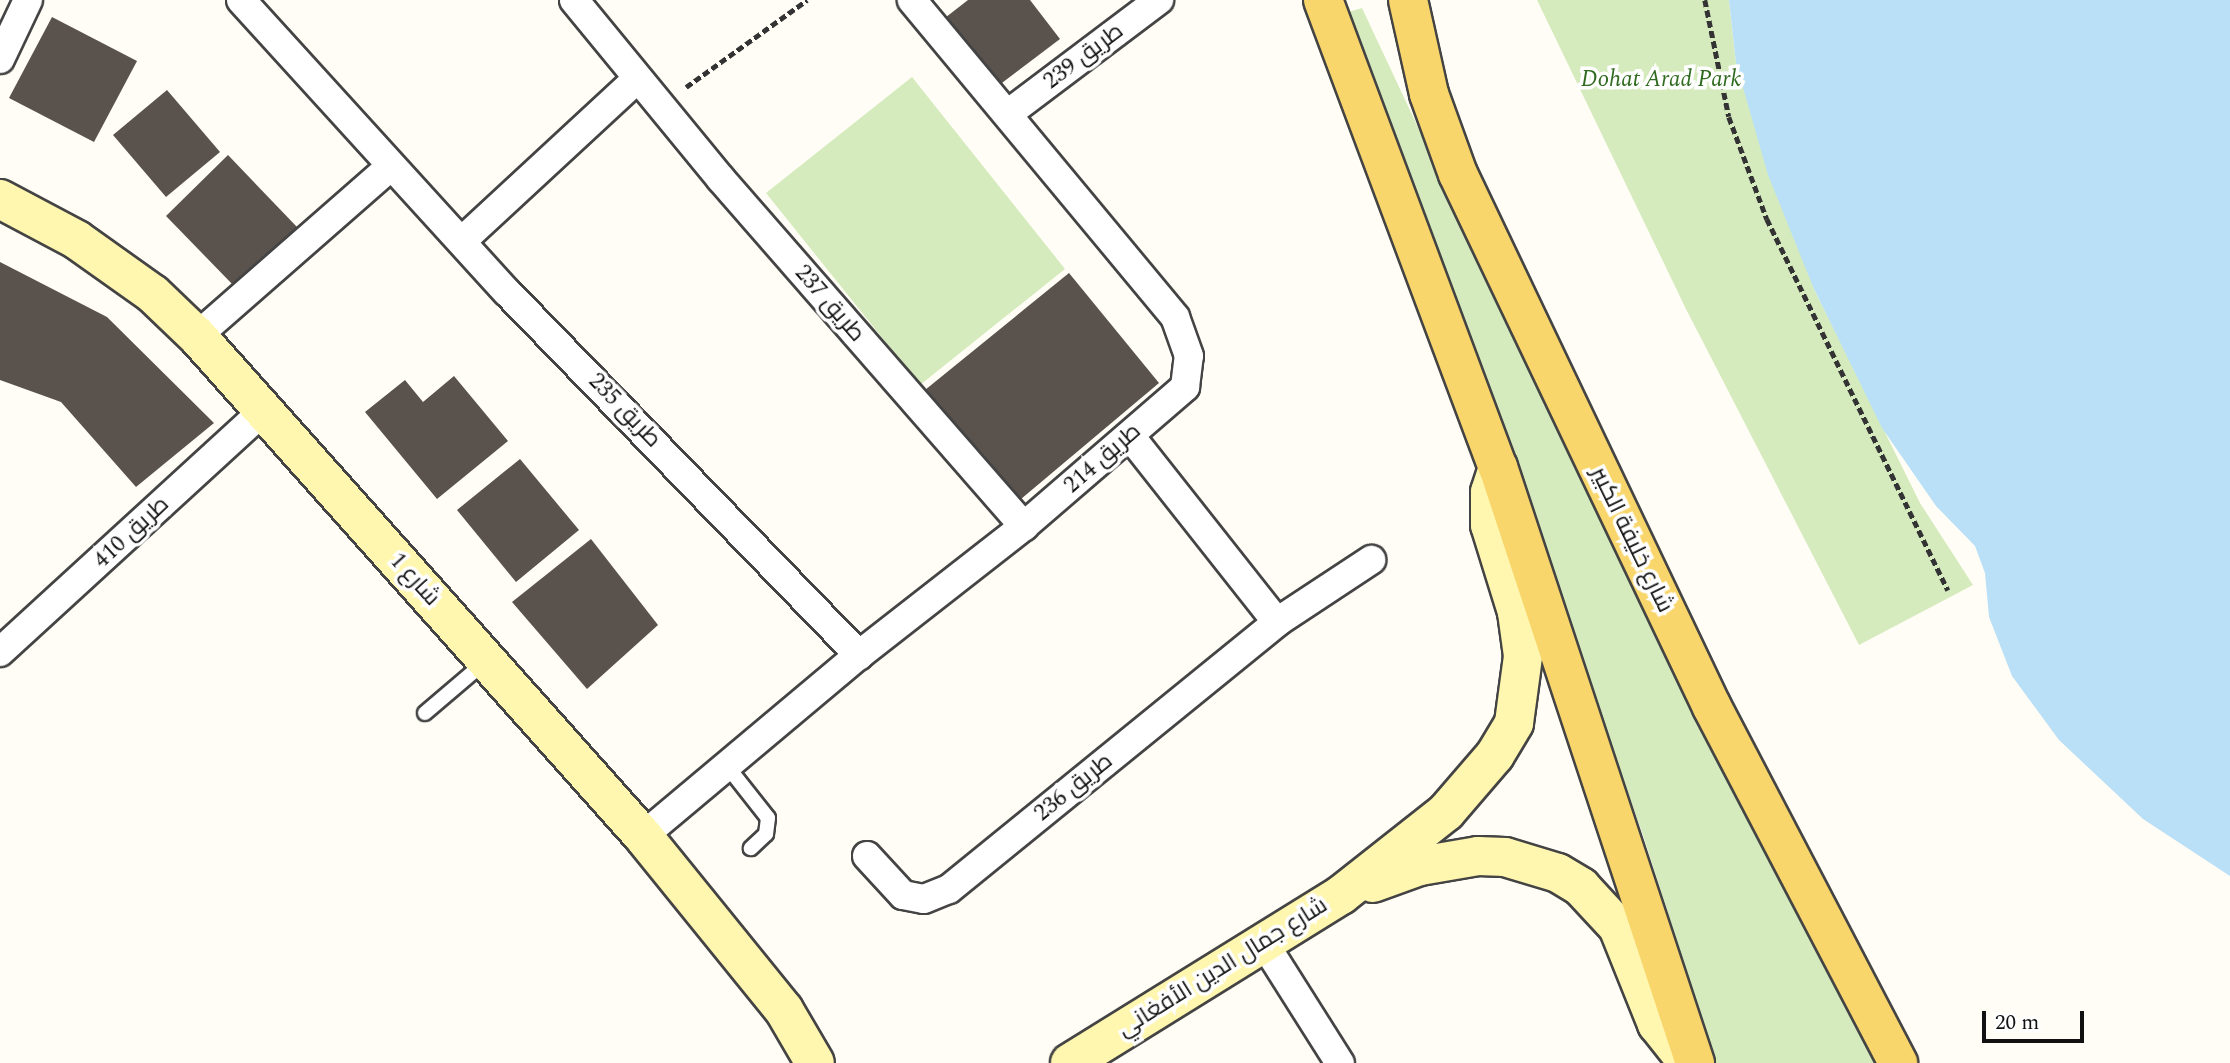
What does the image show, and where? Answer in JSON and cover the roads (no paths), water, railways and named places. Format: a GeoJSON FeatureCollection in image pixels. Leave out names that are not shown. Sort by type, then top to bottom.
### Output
{"type":"FeatureCollection","features":[{"type":"Feature","properties":{"kind":"main road"},"geometry":{"type":"LineString","coordinates":[[1323,0],[1498,467],[1695,1063]]}},
{"type":"Feature","properties":{"kind":"main road","name":"شارع خليفة الكبير"},"geometry":{"type":"LineString","coordinates":[[1408,0],[1429,94],[1458,174],[1712,707],[1898,1063]]}},
{"type":"Feature","properties":{"kind":"street"},"geometry":{"type":"LineString","coordinates":[[0,59],[28,0]]}},
{"type":"Feature","properties":{"kind":"street","name":"طريق 235"},"geometry":{"type":"LineString","coordinates":[[241,0],[508,292],[859,655]]}},
{"type":"Feature","properties":{"kind":"street","name":"طريق 237"},"geometry":{"type":"LineString","coordinates":[[575,0],[636,80],[1024,526]]}},
{"type":"Feature","properties":{"kind":"street","name":"طريق 214"},"geometry":{"type":"LineString","coordinates":[[643,836],[859,655],[1024,526],[1185,387],[1190,370],[1184,335],[1009,113],[912,0]]}},
{"type":"Feature","properties":{"kind":"street","name":"طريق 239"},"geometry":{"type":"LineString","coordinates":[[1009,113],[1159,0]]}},
{"type":"Feature","properties":{"kind":"street"},"geometry":{"type":"LineString","coordinates":[[463,240],[636,80]]}},
{"type":"Feature","properties":{"kind":"street"},"geometry":{"type":"LineString","coordinates":[[197,336],[391,166]]}},
{"type":"Feature","properties":{"kind":"street","name":"شارع 1"},"geometry":{"type":"LineString","coordinates":[[0,199],[78,240],[153,295],[197,336],[643,836],[784,1010],[815,1063]]}},
{"type":"Feature","properties":{"kind":"street","name":"طريق 410"},"geometry":{"type":"LineString","coordinates":[[0,652],[263,411]]}},
{"type":"Feature","properties":{"kind":"street"},"geometry":{"type":"LineString","coordinates":[[1130,436],[1277,622]]}},
{"type":"Feature","properties":{"kind":"street","name":"شارع جمال الدين الأفغاني"},"geometry":{"type":"LineString","coordinates":[[1070,1063],[1341,895],[1463,794],[1514,723],[1523,656],[1517,612],[1490,525],[1490,492],[1498,467]]}},
{"type":"Feature","properties":{"kind":"street","name":"طريق 236"},"geometry":{"type":"LineString","coordinates":[[867,856],[903,895],[924,899],[949,889],[1277,622],[1371,560]]}},
{"type":"Feature","properties":{"kind":"street","name":"شارع جمال الدين الأفغاني"},"geometry":{"type":"LineString","coordinates":[[1341,895],[1420,866],[1464,857],[1505,857],[1558,873],[1581,887],[1618,927],[1657,1024],[1688,1063]]}},
{"type":"Feature","properties":{"kind":"street"},"geometry":{"type":"LineString","coordinates":[[1264,943],[1340,1063]]}},
{"type":"Feature","properties":{"kind":"street","name":"شارع 1"},"geometry":{"type":"LineString","coordinates":[[784,1010],[843,1063]]}},
{"type":"Feature","properties":{"kind":"lane"},"geometry":{"type":"LineString","coordinates":[[425,713],[486,661]]}},
{"type":"Feature","properties":{"kind":"lane"},"geometry":{"type":"LineString","coordinates":[[727,766],[768,818],[766,834],[751,848]]}},
{"type":"Feature","properties":{"kind":"water"},"geometry":{"type":"Polygon","coordinates":[[[1729,0],[2230,0],[2230,876],[2143,819],[2059,740],[2012,676],[1989,617],[1985,573],[1975,546],[1936,506],[1882,428],[1814,289],[1768,175],[1736,63],[1729,0]]]}},
{"type":"Feature","properties":{"kind":"park label","name":"Dohat Arad Park"},"geometry":{"type":"Point","coordinates":[1661,80]}}]}
